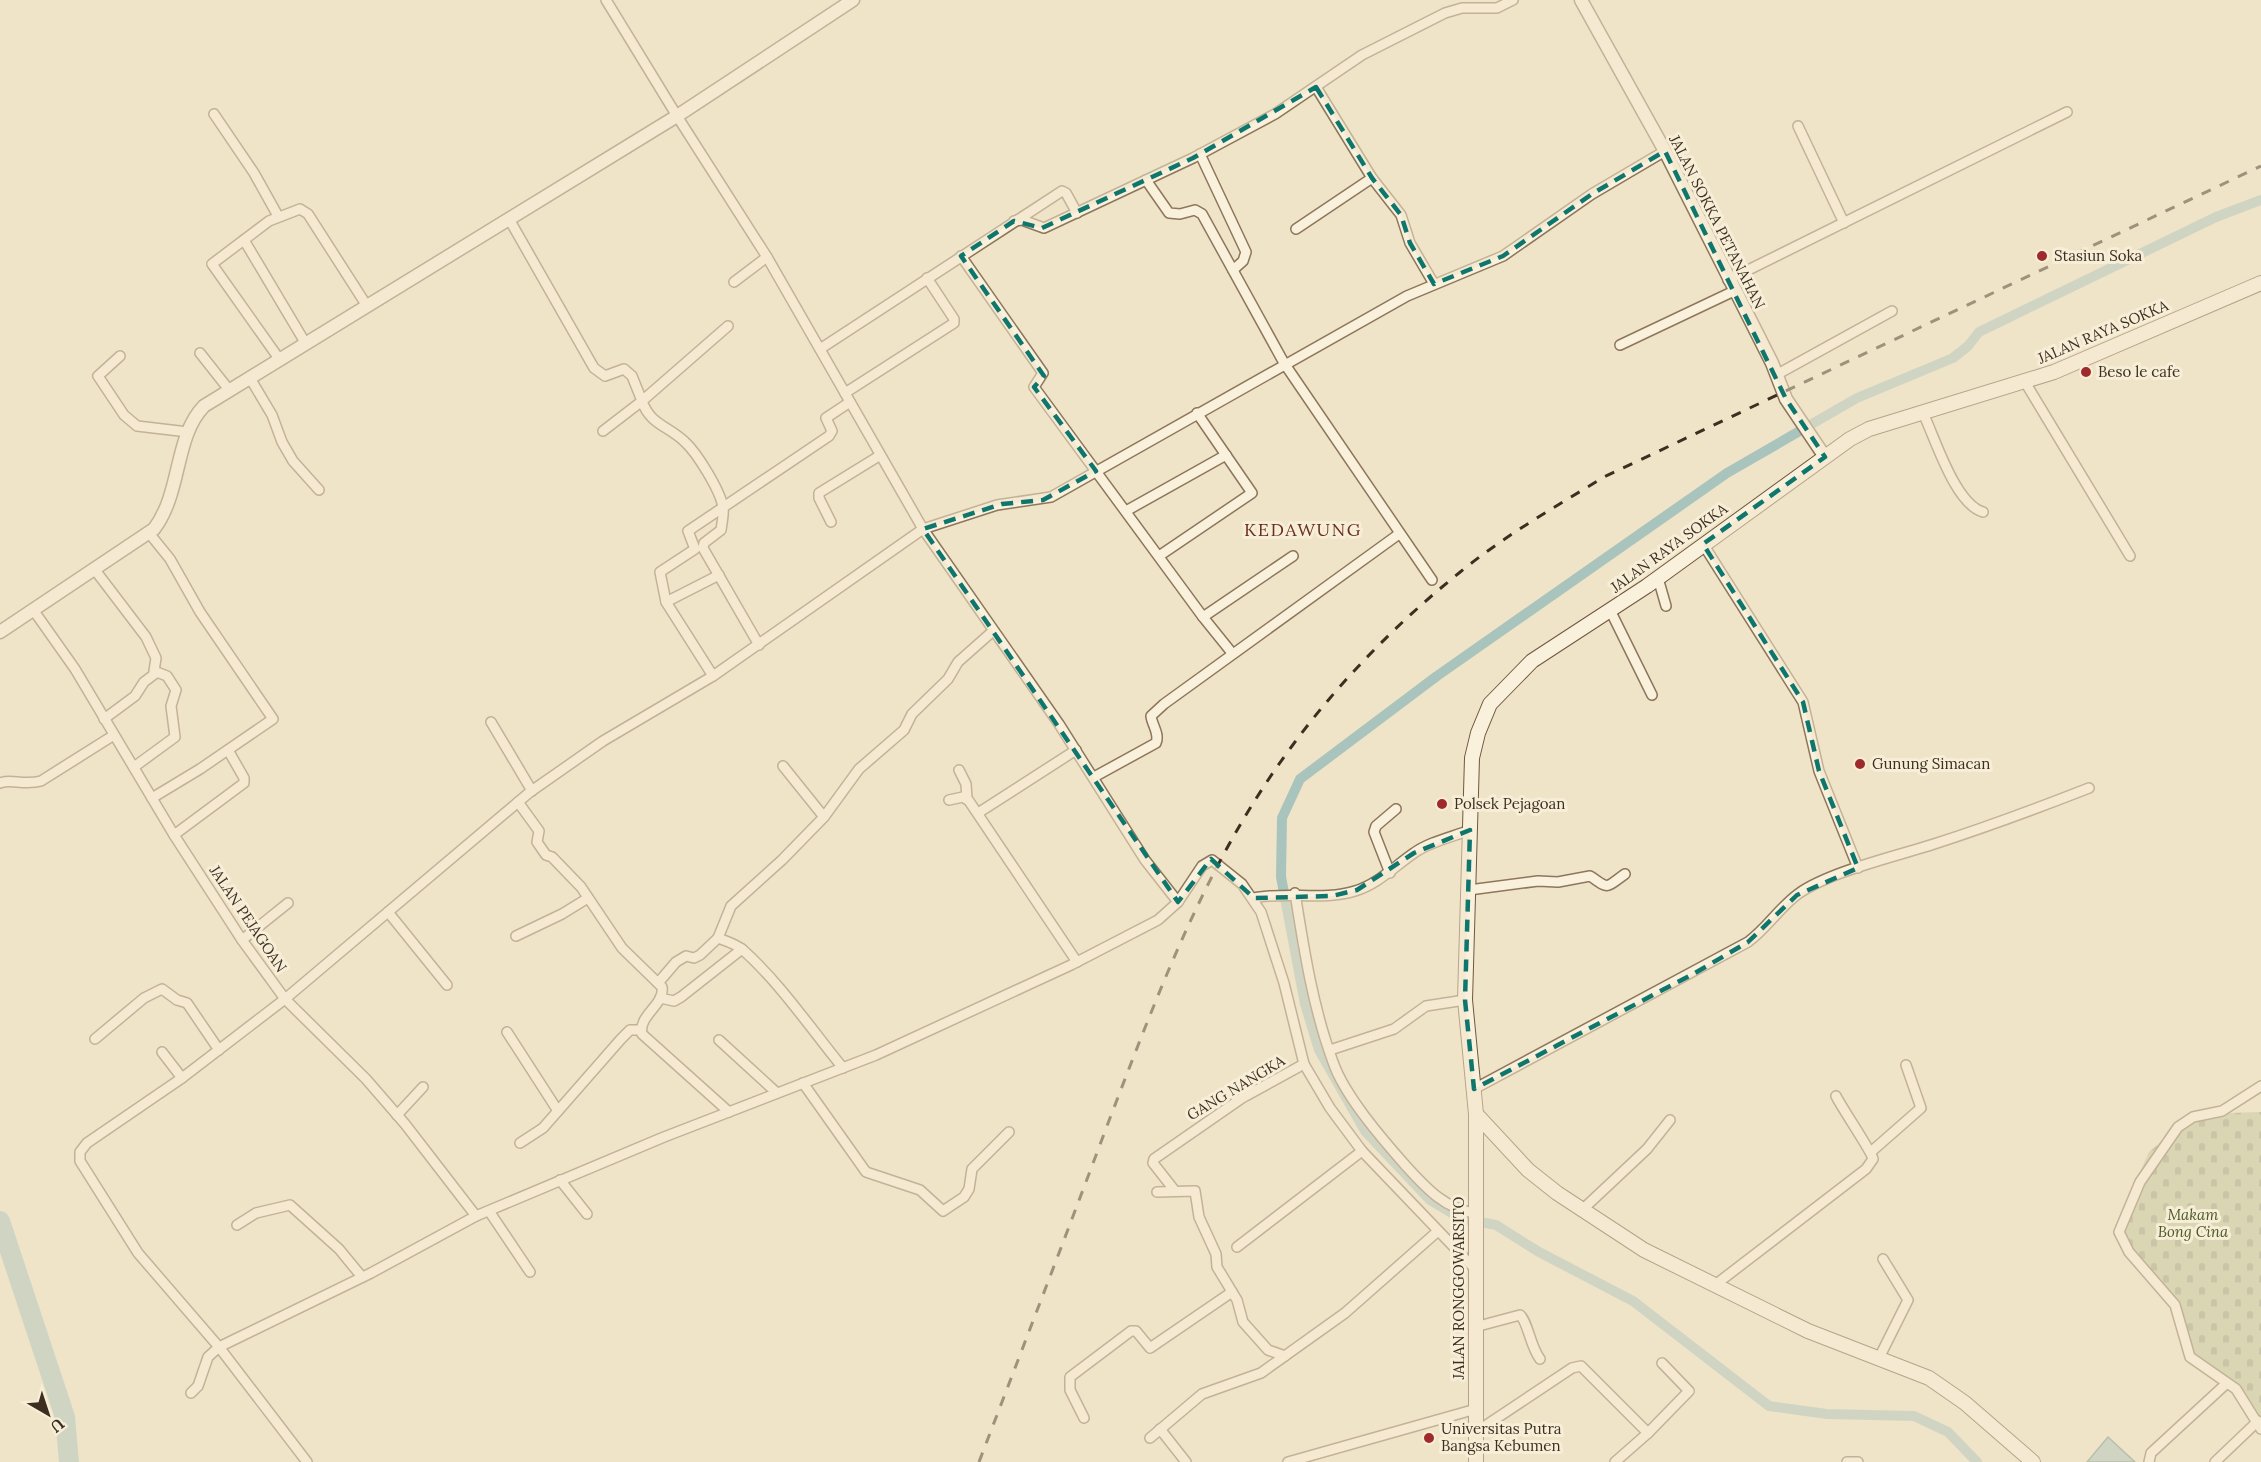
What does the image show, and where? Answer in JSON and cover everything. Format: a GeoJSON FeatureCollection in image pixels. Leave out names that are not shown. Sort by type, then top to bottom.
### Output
{"type":"FeatureCollection","features":[{"type":"Feature","properties":{"kind":"main road","name":"JALAN RAYA SOKKA"},"geometry":{"type":"LineString","coordinates":[[1476,1114],[1466,1000],[1472,758],[1490,704],[1532,661],[1658,578],[1825,457],[1869,429],[2025,382],[2261,283]]}},
{"type":"Feature","properties":{"kind":"main road","name":"JALAN RONGGOWARSITO"},"geometry":{"type":"LineString","coordinates":[[1476,1114],[1474,1140],[1476,1462]]}},
{"type":"Feature","properties":{"kind":"main road"},"geometry":{"type":"LineString","coordinates":[[1476,1114],[1527,1170],[1582,1210],[1644,1250],[1808,1331],[1929,1378],[1949,1391],[2033,1462]]}},
{"type":"Feature","properties":{"kind":"main road"},"geometry":{"type":"LineString","coordinates":[[1474,1140],[1498,1137]]}},
{"type":"Feature","properties":{"kind":"street"},"geometry":{"type":"LineString","coordinates":[[606,0],[767,257],[879,456],[923,529],[1076,750],[1145,860],[1178,902]]}},
{"type":"Feature","properties":{"kind":"street"},"geometry":{"type":"LineString","coordinates":[[0,632],[149,533],[168,507],[188,432],[195,415],[204,406],[677,116],[853,0]]}},
{"type":"Feature","properties":{"kind":"street"},"geometry":{"type":"LineString","coordinates":[[1014,221],[1019,220],[1044,228],[1200,154],[1275,114],[1362,55],[1445,12],[1461,8],[1492,9],[1513,0]]}},
{"type":"Feature","properties":{"kind":"street","name":"JALAN SOKKA PETANAHAN"},"geometry":{"type":"LineString","coordinates":[[1581,0],[1665,152],[1786,399],[1825,457]]}},
{"type":"Feature","properties":{"kind":"street"},"geometry":{"type":"LineString","coordinates":[[1316,87],[1372,178],[1401,215],[1410,243],[1434,284]]}},
{"type":"Feature","properties":{"kind":"street"},"geometry":{"type":"LineString","coordinates":[[1620,345],[1844,223],[2067,112]]}},
{"type":"Feature","properties":{"kind":"street"},"geometry":{"type":"LineString","coordinates":[[214,114],[254,173],[278,216]]}},
{"type":"Feature","properties":{"kind":"street"},"geometry":{"type":"LineString","coordinates":[[1798,126],[1844,223]]}},
{"type":"Feature","properties":{"kind":"street"},"geometry":{"type":"LineString","coordinates":[[307,1462],[219,1347],[138,1253],[80,1161],[80,1152],[87,1143],[182,1078],[285,999],[532,790],[603,741],[713,676],[923,529],[1002,504],[1043,500],[1407,296],[1503,256],[1592,194],[1665,152]]}},
{"type":"Feature","properties":{"kind":"street"},"geometry":{"type":"LineString","coordinates":[[1200,154],[1246,252],[1243,261],[1233,270]]}},
{"type":"Feature","properties":{"kind":"street"},"geometry":{"type":"LineString","coordinates":[[1296,229],[1372,178]]}},
{"type":"Feature","properties":{"kind":"street"},"geometry":{"type":"LineString","coordinates":[[1146,180],[1169,213],[1180,214],[1195,210],[1202,214],[1284,363],[1432,580]]}},
{"type":"Feature","properties":{"kind":"street"},"geometry":{"type":"LineString","coordinates":[[820,349],[1062,191],[1066,193],[1077,213]]}},
{"type":"Feature","properties":{"kind":"street"},"geometry":{"type":"LineString","coordinates":[[280,360],[212,264],[278,216],[300,209],[308,214],[367,306]]}},
{"type":"Feature","properties":{"kind":"street"},"geometry":{"type":"LineString","coordinates":[[509,219],[594,368],[605,376],[624,369],[630,372],[653,421],[674,433],[695,454],[723,506],[721,530],[703,546],[759,645]]}},
{"type":"Feature","properties":{"kind":"street"},"geometry":{"type":"LineString","coordinates":[[244,240],[306,344]]}},
{"type":"Feature","properties":{"kind":"street"},"geometry":{"type":"LineString","coordinates":[[961,256],[1043,373],[1034,387],[1232,653]]}},
{"type":"Feature","properties":{"kind":"street"},"geometry":{"type":"LineString","coordinates":[[734,282],[767,257]]}},
{"type":"Feature","properties":{"kind":"street"},"geometry":{"type":"LineString","coordinates":[[713,676],[666,602],[660,572],[695,549],[688,531],[829,436],[832,431],[826,418],[848,398],[954,323],[954,318],[927,278]]}},
{"type":"Feature","properties":{"kind":"street"},"geometry":{"type":"LineString","coordinates":[[1776,375],[1892,311]]}},
{"type":"Feature","properties":{"kind":"street"},"geometry":{"type":"LineString","coordinates":[[603,431],[642,401],[728,326]]}},
{"type":"Feature","properties":{"kind":"street"},"geometry":{"type":"LineString","coordinates":[[200,353],[230,391]]}},
{"type":"Feature","properties":{"kind":"street"},"geometry":{"type":"LineString","coordinates":[[120,356],[98,376],[124,415],[143,428],[188,432]]}},
{"type":"Feature","properties":{"kind":"street"},"geometry":{"type":"LineString","coordinates":[[250,378],[272,415],[282,442],[293,461],[319,490]]}},
{"type":"Feature","properties":{"kind":"street"},"geometry":{"type":"LineString","coordinates":[[2025,382],[2130,556]]}},
{"type":"Feature","properties":{"kind":"street"},"geometry":{"type":"LineString","coordinates":[[1159,556],[1252,493],[1197,413]]}},
{"type":"Feature","properties":{"kind":"street"},"geometry":{"type":"LineString","coordinates":[[1923,413],[1958,490],[1966,502],[1983,512]]}},
{"type":"Feature","properties":{"kind":"street"},"geometry":{"type":"LineString","coordinates":[[1126,511],[1226,455]]}},
{"type":"Feature","properties":{"kind":"street"},"geometry":{"type":"LineString","coordinates":[[831,522],[819,498],[819,493],[879,456]]}},
{"type":"Feature","properties":{"kind":"street"},"geometry":{"type":"LineString","coordinates":[[149,533],[170,559],[200,612],[272,716],[272,721],[152,798]]}},
{"type":"Feature","properties":{"kind":"street"},"geometry":{"type":"LineString","coordinates":[[1094,777],[1156,743],[1157,734],[1152,725],[1151,716],[1232,653],[1399,534]]}},
{"type":"Feature","properties":{"kind":"street"},"geometry":{"type":"LineString","coordinates":[[1703,544],[1803,702],[1819,771],[1858,868]]}},
{"type":"Feature","properties":{"kind":"street"},"geometry":{"type":"LineString","coordinates":[[1203,617],[1293,556]]}},
{"type":"Feature","properties":{"kind":"street"},"geometry":{"type":"LineString","coordinates":[[95,570],[146,637],[156,658],[153,667],[156,673]]}},
{"type":"Feature","properties":{"kind":"street"},"geometry":{"type":"LineString","coordinates":[[666,602],[719,575]]}},
{"type":"Feature","properties":{"kind":"street"},"geometry":{"type":"LineString","coordinates":[[1658,578],[1666,606]]}},
{"type":"Feature","properties":{"kind":"street"},"geometry":{"type":"LineString","coordinates":[[1610,610],[1652,695]]}},
{"type":"Feature","properties":{"kind":"street","name":"JALAN PEJAGOAN"},"geometry":{"type":"LineString","coordinates":[[34,611],[75,669],[174,835],[242,940],[285,999],[366,1079],[476,1216]]}},
{"type":"Feature","properties":{"kind":"street"},"geometry":{"type":"LineString","coordinates":[[658,983],[676,962],[686,956],[694,958],[700,955],[718,938],[731,906],[782,860],[824,817],[859,769],[904,730],[912,714],[948,679],[958,662],[993,631]]}},
{"type":"Feature","properties":{"kind":"street"},"geometry":{"type":"LineString","coordinates":[[104,719],[135,696],[144,682],[156,673],[167,675],[176,690],[171,706],[175,738],[134,767]]}},
{"type":"Feature","properties":{"kind":"street"},"geometry":{"type":"LineString","coordinates":[[491,722],[532,790]]}},
{"type":"Feature","properties":{"kind":"street"},"geometry":{"type":"LineString","coordinates":[[0,783],[10,780],[28,785],[41,781],[114,735]]}},
{"type":"Feature","properties":{"kind":"street"},"geometry":{"type":"LineString","coordinates":[[174,835],[244,783],[244,778],[228,750]]}},
{"type":"Feature","properties":{"kind":"street"},"geometry":{"type":"LineString","coordinates":[[978,813],[1076,750]]}},
{"type":"Feature","properties":{"kind":"street"},"geometry":{"type":"LineString","coordinates":[[783,766],[824,817]]}},
{"type":"Feature","properties":{"kind":"street"},"geometry":{"type":"LineString","coordinates":[[959,770],[966,784],[967,799],[1077,962]]}},
{"type":"Feature","properties":{"kind":"street"},"geometry":{"type":"LineString","coordinates":[[1474,1089],[1713,963],[1761,932],[1797,895],[1858,868],[1951,838],[2089,788]]}},
{"type":"Feature","properties":{"kind":"street"},"geometry":{"type":"LineString","coordinates":[[949,800],[960,797],[967,799]]}},
{"type":"Feature","properties":{"kind":"street"},"geometry":{"type":"LineString","coordinates":[[518,802],[539,831],[538,844],[570,875],[615,939],[658,983],[663,993],[652,1006],[640,1030]]}},
{"type":"Feature","properties":{"kind":"street"},"geometry":{"type":"LineString","coordinates":[[1390,873],[1380,854],[1374,832],[1376,826],[1396,809]]}},
{"type":"Feature","properties":{"kind":"street"},"geometry":{"type":"LineString","coordinates":[[1254,898],[1293,893],[1342,894],[1358,890],[1390,873],[1414,853],[1470,830]]}},
{"type":"Feature","properties":{"kind":"street"},"geometry":{"type":"LineString","coordinates":[[191,1393],[198,1386],[208,1357],[219,1347],[362,1277],[476,1216],[560,1180],[843,1068],[1077,962],[1158,920],[1178,902],[1202,866],[1212,860],[1242,884],[1254,898],[1261,912],[1284,983],[1304,1064],[1330,1108],[1362,1151],[1475,1269]]}},
{"type":"Feature","properties":{"kind":"street"},"geometry":{"type":"LineString","coordinates":[[1468,890],[1538,881],[1558,882],[1590,876],[1601,886],[1606,886],[1625,874]]}},
{"type":"Feature","properties":{"kind":"street"},"geometry":{"type":"LineString","coordinates":[[1293,893],[1311,989],[1333,1062],[1344,1084],[1384,1142],[1422,1184],[1445,1203],[1476,1220]]}},
{"type":"Feature","properties":{"kind":"street"},"geometry":{"type":"LineString","coordinates":[[516,936],[562,914],[588,898]]}},
{"type":"Feature","properties":{"kind":"street"},"geometry":{"type":"LineString","coordinates":[[242,940],[288,903]]}},
{"type":"Feature","properties":{"kind":"street"},"geometry":{"type":"LineString","coordinates":[[388,912],[447,986]]}},
{"type":"Feature","properties":{"kind":"street"},"geometry":{"type":"LineString","coordinates":[[718,938],[742,949],[843,1068]]}},
{"type":"Feature","properties":{"kind":"street"},"geometry":{"type":"LineString","coordinates":[[660,998],[674,1001],[681,997],[742,949]]}},
{"type":"Feature","properties":{"kind":"street"},"geometry":{"type":"LineString","coordinates":[[95,1039],[144,998],[162,989],[177,1000],[187,1003],[219,1050]]}},
{"type":"Feature","properties":{"kind":"street"},"geometry":{"type":"LineString","coordinates":[[1330,1050],[1394,1029],[1426,1006],[1466,1000]]}},
{"type":"Feature","properties":{"kind":"street"},"geometry":{"type":"LineString","coordinates":[[520,1143],[543,1128],[609,1050],[630,1030],[640,1030],[729,1112]]}},
{"type":"Feature","properties":{"kind":"street"},"geometry":{"type":"LineString","coordinates":[[507,1032],[558,1111]]}},
{"type":"Feature","properties":{"kind":"street"},"geometry":{"type":"LineString","coordinates":[[719,1040],[777,1093]]}},
{"type":"Feature","properties":{"kind":"street"},"geometry":{"type":"LineString","coordinates":[[162,1052],[182,1078]]}},
{"type":"Feature","properties":{"kind":"street","name":"GANG NANGKA"},"geometry":{"type":"LineString","coordinates":[[1175,1191],[1153,1160],[1242,1098],[1304,1064]]}},
{"type":"Feature","properties":{"kind":"street"},"geometry":{"type":"LineString","coordinates":[[1872,1152],[1921,1108],[1906,1065]]}},
{"type":"Feature","properties":{"kind":"street"},"geometry":{"type":"LineString","coordinates":[[803,1083],[866,1172],[920,1190],[943,1211],[964,1197],[969,1189],[972,1169],[1009,1132]]}},
{"type":"Feature","properties":{"kind":"street"},"geometry":{"type":"LineString","coordinates":[[2215,1462],[2260,1425],[2240,1393],[2190,1357],[2175,1305],[2129,1252],[2119,1232],[2140,1182],[2178,1126],[2193,1117],[2222,1111],[2261,1086]]}},
{"type":"Feature","properties":{"kind":"street"},"geometry":{"type":"LineString","coordinates":[[397,1115],[423,1087]]}},
{"type":"Feature","properties":{"kind":"street"},"geometry":{"type":"LineString","coordinates":[[1715,1286],[1866,1169],[1873,1159],[1872,1152],[1845,1115],[1836,1095]]}},
{"type":"Feature","properties":{"kind":"street"},"geometry":{"type":"LineString","coordinates":[[1582,1210],[1647,1149],[1670,1120]]}},
{"type":"Feature","properties":{"kind":"street"},"geometry":{"type":"LineString","coordinates":[[1237,1247],[1362,1151]]}},
{"type":"Feature","properties":{"kind":"street"},"geometry":{"type":"LineString","coordinates":[[560,1180],[587,1214]]}},
{"type":"Feature","properties":{"kind":"street"},"geometry":{"type":"LineString","coordinates":[[1157,1192],[1196,1193],[1199,1218],[1214,1248],[1217,1267],[1239,1305],[1243,1322],[1268,1350],[1285,1356]]}},
{"type":"Feature","properties":{"kind":"street"},"geometry":{"type":"LineString","coordinates":[[237,1225],[256,1214],[290,1205],[339,1249],[362,1277]]}},
{"type":"Feature","properties":{"kind":"street"},"geometry":{"type":"LineString","coordinates":[[489,1210],[530,1272]]}},
{"type":"Feature","properties":{"kind":"street"},"geometry":{"type":"LineString","coordinates":[[1150,1438],[1207,1391],[1256,1376],[1285,1356],[1354,1306],[1438,1231]]}},
{"type":"Feature","properties":{"kind":"street"},"geometry":{"type":"LineString","coordinates":[[1879,1358],[1908,1300],[1883,1259]]}},
{"type":"Feature","properties":{"kind":"street"},"geometry":{"type":"LineString","coordinates":[[1084,1418],[1070,1390],[1070,1377],[1131,1331],[1136,1331],[1150,1348],[1232,1292]]}},
{"type":"Feature","properties":{"kind":"street"},"geometry":{"type":"LineString","coordinates":[[1475,1327],[1520,1315],[1527,1326],[1530,1345],[1540,1359]]}},
{"type":"Feature","properties":{"kind":"street"},"geometry":{"type":"LineString","coordinates":[[1615,1462],[1648,1433],[1689,1391],[1662,1363]]}},
{"type":"Feature","properties":{"kind":"street"},"geometry":{"type":"LineString","coordinates":[[1476,1432],[1576,1366],[1585,1368],[1648,1433]]}},
{"type":"Feature","properties":{"kind":"street"},"geometry":{"type":"LineString","coordinates":[[2149,1462],[2151,1453],[2227,1383]]}},
{"type":"Feature","properties":{"kind":"street"},"geometry":{"type":"LineString","coordinates":[[1288,1462],[1476,1409]]}},
{"type":"Feature","properties":{"kind":"street"},"geometry":{"type":"LineString","coordinates":[[1160,1430],[1186,1462]]}},
{"type":"Feature","properties":{"kind":"street"},"geometry":{"type":"LineString","coordinates":[[1847,1462],[1853,1460],[1858,1462]]}},
{"type":"Feature","properties":{"kind":"highlighted area"},"geometry":{"type":"Polygon","coordinates":[[[1316,87],[1372,178],[1401,215],[1410,243],[1434,284],[1503,256],[1592,194],[1665,151],[1786,399],[1825,457],[1703,544],[1803,702],[1819,771],[1858,868],[1797,895],[1748,942],[1695,973],[1474,1089],[1465,1000],[1470,830],[1414,853],[1357,890],[1332,896],[1254,898],[1211,859],[1178,902],[923,529],[1002,504],[1043,500],[1096,471],[1034,387],[1044,376],[961,256],[1014,221],[1042,228],[1193,158],[1316,87]]]}},
{"type":"Feature","properties":{"kind":"green space","name":"Makam Bong Cina"},"geometry":{"type":"Polygon","coordinates":[[[2261,1112],[2261,1433],[2235,1392],[2185,1360],[2173,1307],[2113,1234],[2149,1152],[2194,1114],[2261,1112]]]}},
{"type":"Feature","properties":{"kind":"water"},"geometry":{"type":"Polygon","coordinates":[[[2108,1437],[2135,1462],[2087,1462],[2108,1437]]]}},
{"type":"Feature","properties":{"kind":"waterway"},"geometry":{"type":"LineString","coordinates":[[1977,1462],[1948,1432],[1914,1416],[1827,1414],[1769,1406],[1633,1301],[1539,1252],[1496,1225],[1460,1218],[1430,1200],[1365,1131],[1319,1050],[1305,1004],[1281,877],[1282,818],[1300,779],[1437,676],[1727,473],[1857,398],[1953,358],[1968,346],[1979,332],[2216,217],[2261,200]]}},
{"type":"Feature","properties":{"kind":"waterway"},"geometry":{"type":"LineString","coordinates":[[0,1221],[65,1417],[69,1462]]}},
{"type":"Feature","properties":{"kind":"railway"},"geometry":{"type":"LineString","coordinates":[[979,1462],[1110,1118],[1188,926],[1235,834],[1262,789],[1310,722],[1370,654],[1413,612],[1476,559],[1530,522],[1604,477],[2261,166]]}},
{"type":"Feature","properties":{"kind":"place","name":"Stasiun Soka"},"geometry":{"type":"Point","coordinates":[2042,256]}},
{"type":"Feature","properties":{"kind":"place","name":"Beso le cafe"},"geometry":{"type":"Point","coordinates":[2086,372]}},
{"type":"Feature","properties":{"kind":"place","name":"Gunung Simacan"},"geometry":{"type":"Point","coordinates":[1860,764]}},
{"type":"Feature","properties":{"kind":"place","name":"Polsek Pejagoan"},"geometry":{"type":"Point","coordinates":[1442,804]}},
{"type":"Feature","properties":{"kind":"place","name":"Universitas Putra Bangsa Kebumen"},"geometry":{"type":"Point","coordinates":[1429,1438]}},
{"type":"Feature","properties":{"kind":"district","name":"KEDAWUNG"},"geometry":{"type":"Point","coordinates":[1303,530]}}]}
